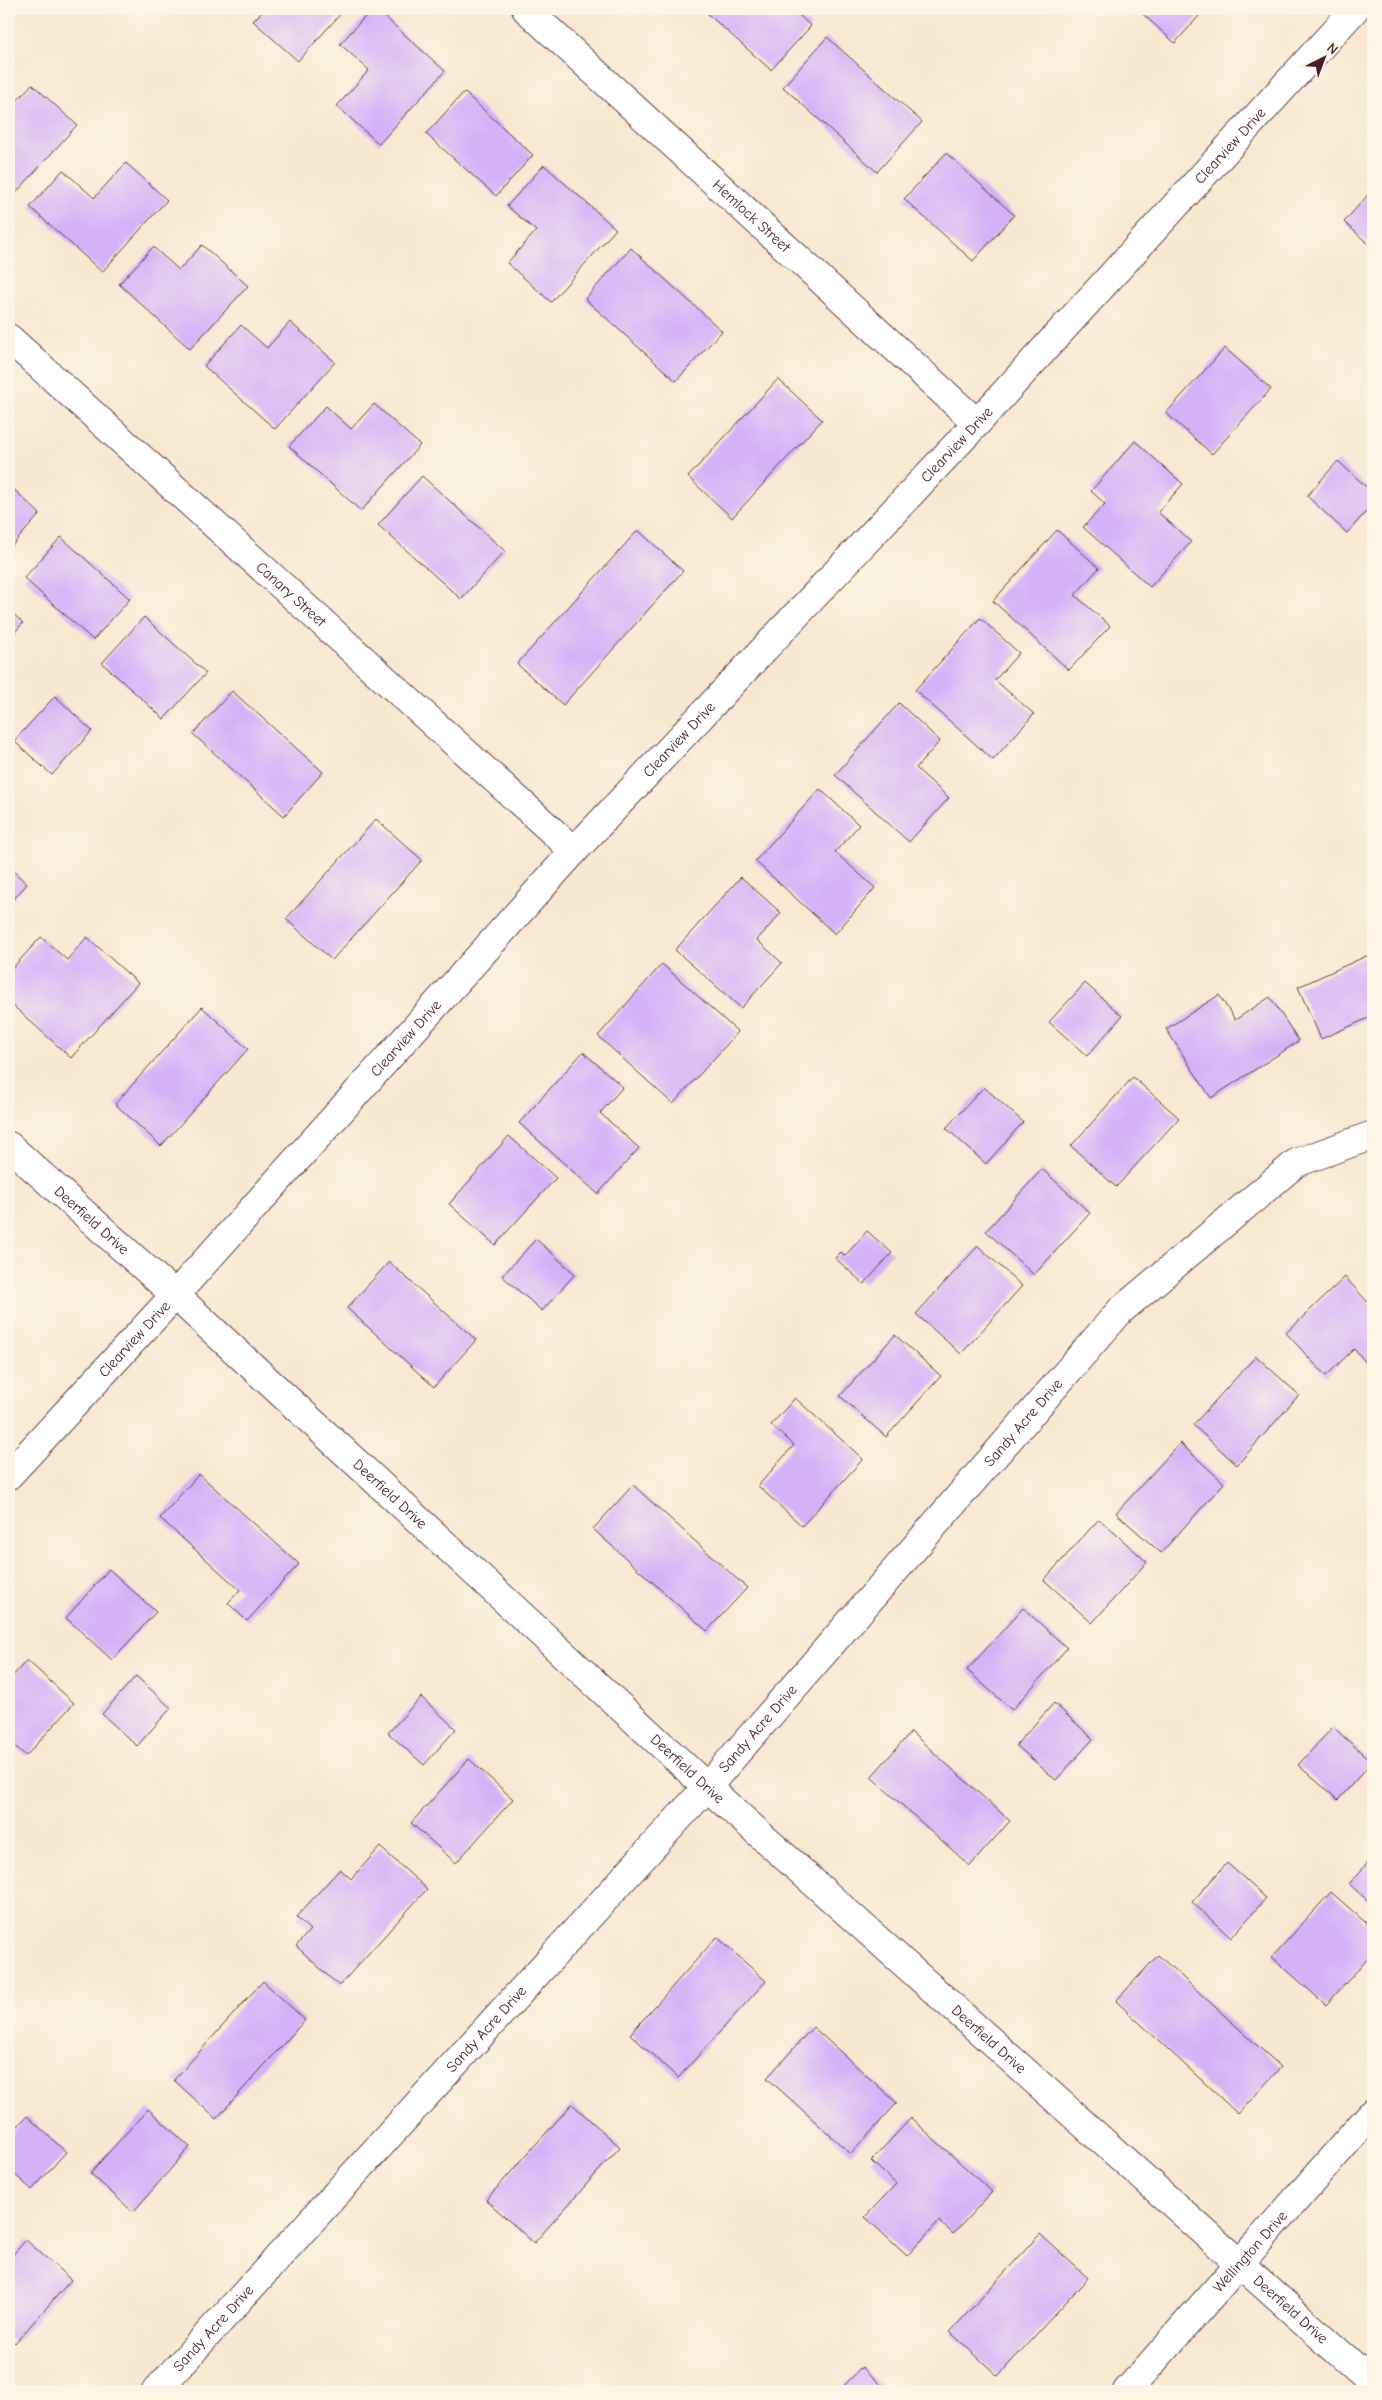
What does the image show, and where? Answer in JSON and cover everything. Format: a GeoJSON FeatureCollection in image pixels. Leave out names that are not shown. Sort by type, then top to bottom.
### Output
{"type":"FeatureCollection","features":[{"type":"Feature","properties":{"kind":"street","name":"Hemlock Street"},"geometry":{"type":"LineString","coordinates":[[526,9],[977,423]]}},
{"type":"Feature","properties":{"kind":"street","name":"Clearview Drive"},"geometry":{"type":"LineString","coordinates":[[9,1475],[175,1295],[574,851],[977,423],[1355,9]]}},
{"type":"Feature","properties":{"kind":"street","name":"Canary Street"},"geometry":{"type":"LineString","coordinates":[[9,338],[574,851]]}},
{"type":"Feature","properties":{"kind":"street","name":"Sandy Acre Drive"},"geometry":{"type":"LineString","coordinates":[[156,2391],[707,1787],[1120,1311],[1296,1163],[1373,1135]]}},
{"type":"Feature","properties":{"kind":"street","name":"Deerfield Drive"},"geometry":{"type":"LineString","coordinates":[[9,1146],[175,1295],[707,1787],[1373,2383]]}},
{"type":"Feature","properties":{"kind":"street","name":"Wellington Drive"},"geometry":{"type":"LineString","coordinates":[[1127,2391],[1373,2112]]}},
{"type":"Feature","properties":{"kind":"building"},"geometry":{"type":"Polygon","coordinates":[[[265,9],[345,9],[298,61],[253,21],[265,9]]]}},
{"type":"Feature","properties":{"kind":"building"},"geometry":{"type":"Polygon","coordinates":[[[372,9],[376,9],[445,71],[379,144],[337,106],[369,70],[340,44],[372,9]]]}},
{"type":"Feature","properties":{"kind":"building"},"geometry":{"type":"Polygon","coordinates":[[[702,9],[792,9],[811,26],[771,70],[702,9]]]}},
{"type":"Feature","properties":{"kind":"building"},"geometry":{"type":"Polygon","coordinates":[[[1137,9],[1205,9],[1175,43],[1137,9]]]}},
{"type":"Feature","properties":{"kind":"building"},"geometry":{"type":"Polygon","coordinates":[[[827,37],[922,122],[877,172],[783,87],[827,37]]]}},
{"type":"Feature","properties":{"kind":"building"},"geometry":{"type":"Polygon","coordinates":[[[32,84],[77,125],[15,194],[9,188],[9,110],[32,84]]]}},
{"type":"Feature","properties":{"kind":"building"},"geometry":{"type":"Polygon","coordinates":[[[464,92],[533,155],[496,196],[426,134],[464,92]]]}},
{"type":"Feature","properties":{"kind":"building"},"geometry":{"type":"Polygon","coordinates":[[[946,153],[1014,215],[973,261],[904,199],[946,153]]]}},
{"type":"Feature","properties":{"kind":"building"},"geometry":{"type":"Polygon","coordinates":[[[126,163],[167,200],[102,272],[30,207],[63,170],[94,198],[126,163]]]}},
{"type":"Feature","properties":{"kind":"building"},"geometry":{"type":"Polygon","coordinates":[[[544,165],[616,229],[551,302],[507,263],[536,231],[507,206],[544,165]]]}},
{"type":"Feature","properties":{"kind":"building"},"geometry":{"type":"Polygon","coordinates":[[[1373,189],[1373,248],[1344,222],[1373,189]]]}},
{"type":"Feature","properties":{"kind":"building"},"geometry":{"type":"Polygon","coordinates":[[[202,245],[248,286],[190,349],[119,284],[153,247],[179,270],[202,245]]]}},
{"type":"Feature","properties":{"kind":"building"},"geometry":{"type":"Polygon","coordinates":[[[631,248],[722,331],[676,381],[585,299],[631,248]]]}},
{"type":"Feature","properties":{"kind":"building"},"geometry":{"type":"Polygon","coordinates":[[[290,322],[335,362],[275,429],[204,366],[241,325],[267,348],[290,322]]]}},
{"type":"Feature","properties":{"kind":"building"},"geometry":{"type":"Polygon","coordinates":[[[1225,348],[1271,389],[1212,454],[1166,413],[1225,348]]]}},
{"type":"Feature","properties":{"kind":"building"},"geometry":{"type":"Polygon","coordinates":[[[778,379],[822,420],[732,518],[688,477],[778,379]]]}},
{"type":"Feature","properties":{"kind":"building"},"geometry":{"type":"Polygon","coordinates":[[[374,404],[420,445],[361,511],[289,446],[326,406],[351,429],[374,404]]]}},
{"type":"Feature","properties":{"kind":"building"},"geometry":{"type":"Polygon","coordinates":[[[1135,441],[1183,484],[1158,512],[1191,542],[1150,587],[1083,527],[1105,504],[1091,491],[1135,441]]]}},
{"type":"Feature","properties":{"kind":"building"},"geometry":{"type":"Polygon","coordinates":[[[1338,461],[1373,493],[1373,504],[1347,533],[1307,496],[1338,461]]]}},
{"type":"Feature","properties":{"kind":"building"},"geometry":{"type":"Polygon","coordinates":[[[422,476],[505,551],[461,599],[378,525],[422,476]]]}},
{"type":"Feature","properties":{"kind":"building"},"geometry":{"type":"Polygon","coordinates":[[[9,485],[40,514],[9,549],[9,485]]]}},
{"type":"Feature","properties":{"kind":"building"},"geometry":{"type":"Polygon","coordinates":[[[638,530],[683,571],[563,705],[517,664],[638,530]]]}},
{"type":"Feature","properties":{"kind":"building"},"geometry":{"type":"Polygon","coordinates":[[[1057,530],[1099,568],[1075,595],[1110,626],[1069,670],[993,601],[1057,530]]]}},
{"type":"Feature","properties":{"kind":"building"},"geometry":{"type":"Polygon","coordinates":[[[61,537],[130,599],[93,640],[24,578],[61,537]]]}},
{"type":"Feature","properties":{"kind":"building"},"geometry":{"type":"Polygon","coordinates":[[[9,610],[23,623],[9,639],[9,610]]]}},
{"type":"Feature","properties":{"kind":"building"},"geometry":{"type":"Polygon","coordinates":[[[144,617],[206,673],[164,719],[102,663],[144,617]]]}},
{"type":"Feature","properties":{"kind":"building"},"geometry":{"type":"Polygon","coordinates":[[[980,618],[1019,653],[995,680],[1034,714],[993,760],[915,690],[980,618]]]}},
{"type":"Feature","properties":{"kind":"building"},"geometry":{"type":"Polygon","coordinates":[[[232,691],[323,772],[284,816],[193,734],[232,691]]]}},
{"type":"Feature","properties":{"kind":"building"},"geometry":{"type":"Polygon","coordinates":[[[55,696],[92,731],[52,775],[14,741],[55,696]]]}},
{"type":"Feature","properties":{"kind":"building"},"geometry":{"type":"Polygon","coordinates":[[[899,703],[940,741],[916,768],[949,798],[909,842],[835,775],[899,703]]]}},
{"type":"Feature","properties":{"kind":"building"},"geometry":{"type":"Polygon","coordinates":[[[820,789],[859,825],[835,852],[875,888],[835,934],[755,861],[820,789]]]}},
{"type":"Feature","properties":{"kind":"building"},"geometry":{"type":"Polygon","coordinates":[[[376,819],[422,860],[332,960],[286,919],[376,819]]]}},
{"type":"Feature","properties":{"kind":"building"},"geometry":{"type":"Polygon","coordinates":[[[9,867],[27,884],[9,904],[9,867]]]}},
{"type":"Feature","properties":{"kind":"building"},"geometry":{"type":"Polygon","coordinates":[[[741,877],[781,913],[757,940],[782,963],[741,1008],[675,950],[741,877]]]}},
{"type":"Feature","properties":{"kind":"building"},"geometry":{"type":"Polygon","coordinates":[[[41,937],[67,960],[87,937],[138,983],[71,1058],[9,1002],[9,972],[41,937]]]}},
{"type":"Feature","properties":{"kind":"building"},"geometry":{"type":"Polygon","coordinates":[[[1373,953],[1373,1016],[1321,1039],[1298,987],[1373,953]]]}},
{"type":"Feature","properties":{"kind":"building"},"geometry":{"type":"Polygon","coordinates":[[[662,964],[738,1032],[673,1104],[598,1036],[662,964]]]}},
{"type":"Feature","properties":{"kind":"building"},"geometry":{"type":"Polygon","coordinates":[[[1085,983],[1122,1016],[1087,1056],[1049,1022],[1085,983]]]}},
{"type":"Feature","properties":{"kind":"building"},"geometry":{"type":"Polygon","coordinates":[[[1219,995],[1235,1020],[1270,997],[1299,1041],[1211,1098],[1166,1029],[1219,995]]]}},
{"type":"Feature","properties":{"kind":"building"},"geometry":{"type":"Polygon","coordinates":[[[202,1007],[248,1049],[161,1146],[115,1104],[202,1007]]]}},
{"type":"Feature","properties":{"kind":"building"},"geometry":{"type":"Polygon","coordinates":[[[583,1052],[623,1087],[600,1113],[639,1148],[598,1194],[519,1123],[583,1052]]]}},
{"type":"Feature","properties":{"kind":"building"},"geometry":{"type":"Polygon","coordinates":[[[1133,1077],[1179,1118],[1116,1187],[1071,1146],[1133,1077]]]}},
{"type":"Feature","properties":{"kind":"building"},"geometry":{"type":"Polygon","coordinates":[[[984,1087],[1023,1122],[986,1164],[946,1128],[984,1087]]]}},
{"type":"Feature","properties":{"kind":"building"},"geometry":{"type":"Polygon","coordinates":[[[509,1136],[556,1178],[495,1245],[449,1204],[509,1136]]]}},
{"type":"Feature","properties":{"kind":"building"},"geometry":{"type":"Polygon","coordinates":[[[1042,1169],[1090,1213],[1034,1275],[986,1231],[1042,1169]]]}},
{"type":"Feature","properties":{"kind":"building"},"geometry":{"type":"Polygon","coordinates":[[[867,1231],[892,1253],[864,1284],[835,1258],[841,1252],[845,1256],[867,1231]]]}},
{"type":"Feature","properties":{"kind":"building"},"geometry":{"type":"Polygon","coordinates":[[[536,1239],[575,1274],[542,1311],[502,1276],[536,1239]]]}},
{"type":"Feature","properties":{"kind":"building"},"geometry":{"type":"Polygon","coordinates":[[[978,1246],[1022,1286],[961,1354],[916,1314],[978,1246]]]}},
{"type":"Feature","properties":{"kind":"building"},"geometry":{"type":"Polygon","coordinates":[[[389,1262],[476,1340],[434,1387],[347,1308],[389,1262]]]}},
{"type":"Feature","properties":{"kind":"building"},"geometry":{"type":"Polygon","coordinates":[[[1345,1277],[1373,1308],[1373,1362],[1369,1366],[1354,1349],[1326,1376],[1286,1333],[1345,1277]]]}},
{"type":"Feature","properties":{"kind":"building"},"geometry":{"type":"Polygon","coordinates":[[[895,1335],[941,1376],[886,1437],[840,1396],[895,1335]]]}},
{"type":"Feature","properties":{"kind":"building"},"geometry":{"type":"Polygon","coordinates":[[[1256,1356],[1299,1395],[1237,1465],[1193,1425],[1256,1356]]]}},
{"type":"Feature","properties":{"kind":"building"},"geometry":{"type":"Polygon","coordinates":[[[795,1398],[863,1459],[802,1526],[758,1486],[794,1445],[771,1425],[795,1398]]]}},
{"type":"Feature","properties":{"kind":"building"},"geometry":{"type":"Polygon","coordinates":[[[1180,1443],[1224,1483],[1161,1553],[1116,1513],[1180,1443]]]}},
{"type":"Feature","properties":{"kind":"building"},"geometry":{"type":"Polygon","coordinates":[[[199,1474],[299,1564],[247,1621],[228,1603],[240,1590],[160,1518],[199,1474]]]}},
{"type":"Feature","properties":{"kind":"building"},"geometry":{"type":"Polygon","coordinates":[[[633,1485],[747,1588],[707,1631],[593,1529],[633,1485]]]}},
{"type":"Feature","properties":{"kind":"building"},"geometry":{"type":"Polygon","coordinates":[[[1099,1519],[1147,1562],[1092,1623],[1044,1580],[1099,1519]]]}},
{"type":"Feature","properties":{"kind":"building"},"geometry":{"type":"Polygon","coordinates":[[[109,1569],[156,1612],[112,1660],[66,1618],[109,1569]]]}},
{"type":"Feature","properties":{"kind":"building"},"geometry":{"type":"Polygon","coordinates":[[[1023,1608],[1067,1648],[1012,1710],[967,1670],[1023,1608]]]}},
{"type":"Feature","properties":{"kind":"building"},"geometry":{"type":"Polygon","coordinates":[[[27,1660],[74,1703],[26,1756],[9,1741],[9,1680],[27,1660]]]}},
{"type":"Feature","properties":{"kind":"building"},"geometry":{"type":"Polygon","coordinates":[[[136,1676],[171,1708],[137,1746],[102,1714],[136,1676]]]}},
{"type":"Feature","properties":{"kind":"building"},"geometry":{"type":"Polygon","coordinates":[[[421,1697],[456,1729],[424,1765],[388,1733],[421,1697]]]}},
{"type":"Feature","properties":{"kind":"building"},"geometry":{"type":"Polygon","coordinates":[[[1054,1703],[1093,1739],[1056,1780],[1016,1745],[1054,1703]]]}},
{"type":"Feature","properties":{"kind":"building"},"geometry":{"type":"Polygon","coordinates":[[[1333,1727],[1372,1762],[1338,1800],[1298,1765],[1333,1727]]]}},
{"type":"Feature","properties":{"kind":"building"},"geometry":{"type":"Polygon","coordinates":[[[911,1732],[1010,1821],[970,1866],[871,1777],[911,1732]]]}},
{"type":"Feature","properties":{"kind":"building"},"geometry":{"type":"Polygon","coordinates":[[[469,1759],[513,1799],[456,1863],[411,1823],[469,1759]]]}},
{"type":"Feature","properties":{"kind":"building"},"geometry":{"type":"Polygon","coordinates":[[[380,1847],[427,1889],[339,1986],[296,1946],[310,1930],[296,1917],[340,1869],[351,1879],[380,1847]]]}},
{"type":"Feature","properties":{"kind":"building"},"geometry":{"type":"Polygon","coordinates":[[[1373,1857],[1373,1905],[1349,1884],[1373,1857]]]}},
{"type":"Feature","properties":{"kind":"building"},"geometry":{"type":"Polygon","coordinates":[[[1227,1863],[1266,1898],[1231,1938],[1192,1902],[1227,1863]]]}},
{"type":"Feature","properties":{"kind":"building"},"geometry":{"type":"Polygon","coordinates":[[[1331,1892],[1373,1929],[1373,1953],[1326,2005],[1272,1957],[1331,1892]]]}},
{"type":"Feature","properties":{"kind":"building"},"geometry":{"type":"Polygon","coordinates":[[[717,1937],[766,1981],[678,2078],[630,2034],[717,1937]]]}},
{"type":"Feature","properties":{"kind":"building"},"geometry":{"type":"Polygon","coordinates":[[[1158,1955],[1281,2067],[1238,2114],[1116,2001],[1158,1955]]]}},
{"type":"Feature","properties":{"kind":"building"},"geometry":{"type":"Polygon","coordinates":[[[263,1981],[305,2020],[216,2119],[174,2080],[263,1981]]]}},
{"type":"Feature","properties":{"kind":"building"},"geometry":{"type":"Polygon","coordinates":[[[813,2027],[897,2103],[851,2154],[767,2078],[813,2027]]]}},
{"type":"Feature","properties":{"kind":"building"},"geometry":{"type":"Polygon","coordinates":[[[572,2104],[620,2147],[534,2243],[486,2200],[572,2104]]]}},
{"type":"Feature","properties":{"kind":"building"},"geometry":{"type":"Polygon","coordinates":[[[148,2109],[190,2147],[133,2212],[90,2173],[148,2109]]]}},
{"type":"Feature","properties":{"kind":"building"},"geometry":{"type":"Polygon","coordinates":[[[27,2116],[66,2152],[32,2190],[9,2169],[9,2136],[27,2116]]]}},
{"type":"Feature","properties":{"kind":"building"},"geometry":{"type":"Polygon","coordinates":[[[911,2118],[992,2192],[953,2234],[939,2221],[907,2256],[865,2217],[896,2184],[871,2161],[911,2118]]]}},
{"type":"Feature","properties":{"kind":"building"},"geometry":{"type":"Polygon","coordinates":[[[1040,2234],[1088,2278],[998,2376],[950,2332],[1040,2234]]]}},
{"type":"Feature","properties":{"kind":"building"},"geometry":{"type":"Polygon","coordinates":[[[26,2240],[71,2280],[15,2343],[9,2337],[9,2259],[26,2240]]]}},
{"type":"Feature","properties":{"kind":"building"},"geometry":{"type":"Polygon","coordinates":[[[862,2367],[888,2391],[839,2391],[862,2367]]]}}]}
